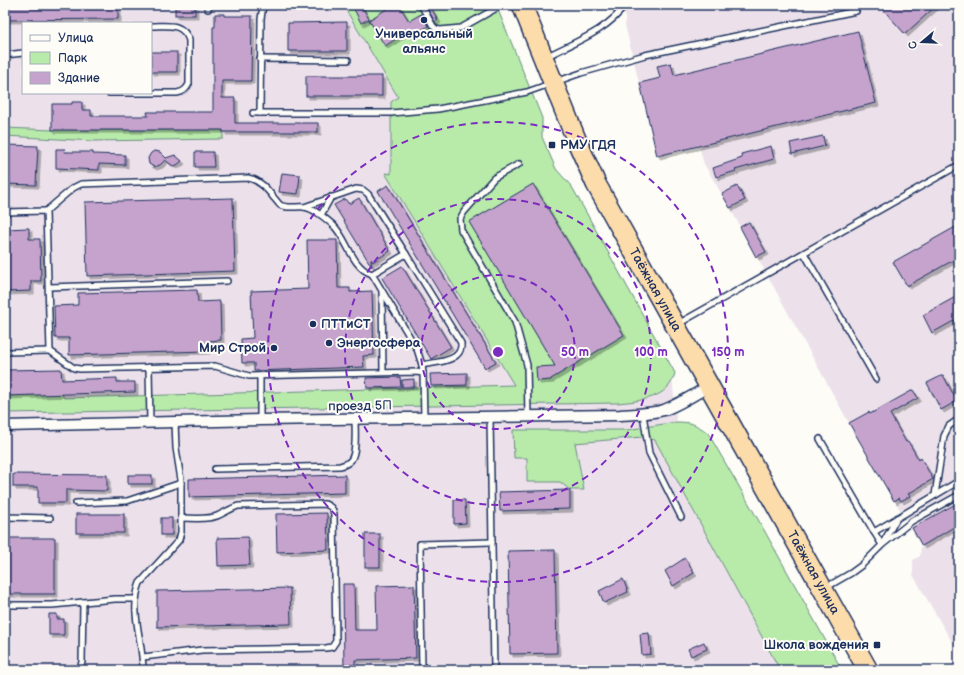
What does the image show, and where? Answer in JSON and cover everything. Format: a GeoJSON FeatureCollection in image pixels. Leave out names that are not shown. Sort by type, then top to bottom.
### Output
{"type":"FeatureCollection","features":[{"type":"Feature","properties":{"kind":"highway","name":"Таёжная улица"},"geometry":{"type":"LineString","coordinates":[[522,5],[576,139],[596,184],[868,670]]}},
{"type":"Feature","properties":{"kind":"street","name":"проезд 5П"},"geometry":{"type":"LineString","coordinates":[[5,426],[260,420],[644,414],[672,406],[709,386]]}},
{"type":"Feature","properties":{"kind":"lane"},"geometry":{"type":"LineString","coordinates":[[260,113],[261,19],[263,5]]}},
{"type":"Feature","properties":{"kind":"lane"},"geometry":{"type":"LineString","coordinates":[[421,5],[433,26],[440,30],[461,28],[502,5]]}},
{"type":"Feature","properties":{"kind":"lane"},"geometry":{"type":"LineString","coordinates":[[543,58],[602,28],[616,17],[625,5]]}},
{"type":"Feature","properties":{"kind":"lane"},"geometry":{"type":"LineString","coordinates":[[253,113],[391,113],[438,109],[521,94],[553,82],[645,55],[856,12]]}},
{"type":"Feature","properties":{"kind":"lane"},"geometry":{"type":"LineString","coordinates":[[152,26],[176,26],[182,28],[187,34],[189,40],[189,84],[187,89],[183,92],[152,93]]}},
{"type":"Feature","properties":{"kind":"lane"},"geometry":{"type":"LineString","coordinates":[[5,55],[22,53]]}},
{"type":"Feature","properties":{"kind":"lane"},"geometry":{"type":"LineString","coordinates":[[260,59],[348,60]]}},
{"type":"Feature","properties":{"kind":"lane"},"geometry":{"type":"LineString","coordinates":[[519,164],[494,178],[464,212],[460,220],[461,230],[517,327],[527,366],[528,416]]}},
{"type":"Feature","properties":{"kind":"lane"},"geometry":{"type":"LineString","coordinates":[[675,326],[959,165]]}},
{"type":"Feature","properties":{"kind":"lane"},"geometry":{"type":"LineString","coordinates":[[5,212],[46,211],[73,188],[81,184],[248,178],[255,179],[279,204],[284,206],[304,207],[321,215],[339,232],[362,269],[372,274],[417,349],[423,373],[424,418]]}},
{"type":"Feature","properties":{"kind":"lane"},"geometry":{"type":"LineString","coordinates":[[304,207],[356,189],[363,190],[368,194],[461,343],[459,354],[454,358],[422,365]]}},
{"type":"Feature","properties":{"kind":"lane"},"geometry":{"type":"LineString","coordinates":[[321,215],[331,197]]}},
{"type":"Feature","properties":{"kind":"lane"},"geometry":{"type":"LineString","coordinates":[[46,211],[50,351]]}},
{"type":"Feature","properties":{"kind":"lane"},"geometry":{"type":"LineString","coordinates":[[804,253],[876,379]]}},
{"type":"Feature","properties":{"kind":"lane"},"geometry":{"type":"LineString","coordinates":[[372,274],[406,254]]}},
{"type":"Feature","properties":{"kind":"lane"},"geometry":{"type":"LineString","coordinates":[[48,287],[227,281]]}},
{"type":"Feature","properties":{"kind":"lane"},"geometry":{"type":"LineString","coordinates":[[382,291],[383,372]]}},
{"type":"Feature","properties":{"kind":"lane"},"geometry":{"type":"LineString","coordinates":[[5,352],[50,351],[74,368],[80,369],[215,366],[249,376],[383,372],[423,373]]}},
{"type":"Feature","properties":{"kind":"lane"},"geometry":{"type":"LineString","coordinates":[[149,367],[150,423]]}},
{"type":"Feature","properties":{"kind":"lane"},"geometry":{"type":"LineString","coordinates":[[260,376],[260,420]]}},
{"type":"Feature","properties":{"kind":"lane"},"geometry":{"type":"LineString","coordinates":[[644,414],[649,454],[682,517]]}},
{"type":"Feature","properties":{"kind":"lane"},"geometry":{"type":"LineString","coordinates":[[490,417],[494,670]]}},
{"type":"Feature","properties":{"kind":"lane"},"geometry":{"type":"LineString","coordinates":[[215,469],[340,466],[346,464],[350,462],[353,457],[355,419]]}},
{"type":"Feature","properties":{"kind":"lane"},"geometry":{"type":"LineString","coordinates":[[935,495],[944,436],[949,426],[959,419]]}},
{"type":"Feature","properties":{"kind":"lane"},"geometry":{"type":"LineString","coordinates":[[143,670],[143,657],[136,620],[136,599],[140,583],[179,540],[181,532],[181,483],[176,448],[175,422]]}},
{"type":"Feature","properties":{"kind":"lane"},"geometry":{"type":"LineString","coordinates":[[820,439],[882,545]]}},
{"type":"Feature","properties":{"kind":"lane"},"geometry":{"type":"LineString","coordinates":[[874,532],[959,481]]}},
{"type":"Feature","properties":{"kind":"lane"},"geometry":{"type":"LineString","coordinates":[[76,502],[127,501],[181,483]]}},
{"type":"Feature","properties":{"kind":"lane"},"geometry":{"type":"LineString","coordinates":[[823,590],[862,566],[882,545],[912,521],[959,495]]}},
{"type":"Feature","properties":{"kind":"lane"},"geometry":{"type":"LineString","coordinates":[[143,657],[202,650],[326,648],[332,647],[336,641],[333,509],[325,504],[238,506],[216,516],[207,518],[181,518]]}},
{"type":"Feature","properties":{"kind":"lane"},"geometry":{"type":"LineString","coordinates":[[5,517],[50,518]]}},
{"type":"Feature","properties":{"kind":"lane"},"geometry":{"type":"LineString","coordinates":[[882,545],[897,517]]}},
{"type":"Feature","properties":{"kind":"lane"},"geometry":{"type":"LineString","coordinates":[[422,670],[420,544],[492,542]]}},
{"type":"Feature","properties":{"kind":"lane"},"geometry":{"type":"LineString","coordinates":[[5,605],[52,605],[136,599]]}},
{"type":"Feature","properties":{"kind":"lane"},"geometry":{"type":"LineString","coordinates":[[76,670],[80,668],[82,662],[83,602]]}},
{"type":"Feature","properties":{"kind":"shaded area"},"geometry":{"type":"Polygon","coordinates":[[[5,5],[458,5],[535,130],[672,376],[678,438],[808,670],[5,670],[5,5]]]}},
{"type":"Feature","properties":{"kind":"shaded area"},"geometry":{"type":"Polygon","coordinates":[[[613,5],[959,5],[959,654],[913,575],[913,560],[920,556],[921,545],[849,423],[704,164],[699,146],[657,156],[625,25],[625,15],[613,5]]]}},
{"type":"Feature","properties":{"kind":"green space"},"geometry":{"type":"Polygon","coordinates":[[[343,5],[496,5],[542,118],[542,137],[556,169],[572,187],[675,373],[672,382],[667,388],[652,397],[617,403],[5,413],[5,396],[62,394],[64,398],[514,385],[385,173],[391,174],[391,102],[398,97],[343,5]]]}},
{"type":"Feature","properties":{"kind":"green space"},"geometry":{"type":"Polygon","coordinates":[[[5,128],[52,130],[223,130],[223,139],[93,141],[5,136],[5,128]]]}},
{"type":"Feature","properties":{"kind":"green space"},"geometry":{"type":"Polygon","coordinates":[[[676,422],[693,424],[708,433],[842,670],[780,670],[655,440],[642,437],[575,443],[584,490],[570,490],[560,482],[527,482],[527,458],[514,458],[513,430],[627,430],[676,422]]]}},
{"type":"Feature","properties":{"kind":"building"},"geometry":{"type":"Polygon","coordinates":[[[6,5],[118,5],[118,19],[6,20],[6,5]]]}},
{"type":"Feature","properties":{"kind":"building"},"geometry":{"type":"Polygon","coordinates":[[[175,5],[195,5],[195,15],[175,15],[175,5]]]}},
{"type":"Feature","properties":{"kind":"building"},"geometry":{"type":"Polygon","coordinates":[[[352,5],[361,5],[369,19],[361,23],[352,5]]]}},
{"type":"Feature","properties":{"kind":"building"},"geometry":{"type":"Polygon","coordinates":[[[393,5],[399,5],[409,21],[421,14],[428,26],[418,33],[416,30],[407,36],[405,33],[385,46],[369,20],[393,5]]]}},
{"type":"Feature","properties":{"kind":"building"},"geometry":{"type":"Polygon","coordinates":[[[879,5],[937,5],[905,34],[879,5]]]}},
{"type":"Feature","properties":{"kind":"building"},"geometry":{"type":"Polygon","coordinates":[[[431,8],[438,20],[435,22],[428,10],[431,8]]]}},
{"type":"Feature","properties":{"kind":"building"},"geometry":{"type":"Polygon","coordinates":[[[215,14],[224,14],[224,16],[252,16],[251,81],[222,81],[222,98],[235,98],[235,123],[318,123],[318,132],[223,132],[223,130],[52,130],[52,104],[72,104],[72,102],[82,102],[82,110],[91,110],[91,116],[148,116],[147,112],[213,112],[213,27],[215,27],[215,14]]]}},
{"type":"Feature","properties":{"kind":"building"},"geometry":{"type":"Polygon","coordinates":[[[347,22],[347,51],[288,51],[288,23],[347,22]]]}},
{"type":"Feature","properties":{"kind":"building"},"geometry":{"type":"Polygon","coordinates":[[[858,31],[876,103],[657,156],[640,83],[660,78],[657,66],[671,63],[674,75],[858,31]]]}},
{"type":"Feature","properties":{"kind":"building"},"geometry":{"type":"Polygon","coordinates":[[[152,52],[177,52],[177,72],[152,72],[152,52]]]}},
{"type":"Feature","properties":{"kind":"building"},"geometry":{"type":"Polygon","coordinates":[[[306,76],[382,76],[382,96],[306,96],[306,76]]]}},
{"type":"Feature","properties":{"kind":"building"},"geometry":{"type":"Polygon","coordinates":[[[823,136],[825,146],[792,154],[790,143],[823,136]]]}},
{"type":"Feature","properties":{"kind":"building"},"geometry":{"type":"Polygon","coordinates":[[[5,145],[38,146],[36,185],[5,184],[5,145]]]}},
{"type":"Feature","properties":{"kind":"building"},"geometry":{"type":"Polygon","coordinates":[[[771,146],[774,159],[716,177],[713,168],[742,158],[741,154],[771,146]]]}},
{"type":"Feature","properties":{"kind":"building"},"geometry":{"type":"Polygon","coordinates":[[[56,149],[65,149],[64,152],[93,152],[93,154],[125,155],[125,165],[99,164],[99,170],[56,168],[56,149]]]}},
{"type":"Feature","properties":{"kind":"building"},"geometry":{"type":"Polygon","coordinates":[[[154,151],[160,152],[166,158],[175,155],[182,161],[173,166],[165,160],[160,165],[154,167],[149,164],[148,158],[154,151]]]}},
{"type":"Feature","properties":{"kind":"building"},"geometry":{"type":"Polygon","coordinates":[[[195,152],[213,152],[214,167],[195,167],[195,152]]]}},
{"type":"Feature","properties":{"kind":"building"},"geometry":{"type":"Polygon","coordinates":[[[282,173],[300,175],[298,194],[279,192],[282,173]]]}},
{"type":"Feature","properties":{"kind":"building"},"geometry":{"type":"Polygon","coordinates":[[[533,184],[624,335],[551,380],[537,381],[536,367],[555,366],[469,222],[533,184]]]}},
{"type":"Feature","properties":{"kind":"building"},"geometry":{"type":"Polygon","coordinates":[[[388,185],[496,362],[485,368],[378,191],[388,185]]]}},
{"type":"Feature","properties":{"kind":"building"},"geometry":{"type":"Polygon","coordinates":[[[737,186],[745,200],[730,208],[722,194],[737,186]]]}},
{"type":"Feature","properties":{"kind":"building"},"geometry":{"type":"Polygon","coordinates":[[[233,198],[235,271],[87,276],[85,202],[233,198]]]}},
{"type":"Feature","properties":{"kind":"building"},"geometry":{"type":"Polygon","coordinates":[[[359,198],[390,251],[373,262],[371,259],[372,267],[334,205],[345,199],[349,204],[359,198]]]}},
{"type":"Feature","properties":{"kind":"building"},"geometry":{"type":"Polygon","coordinates":[[[749,222],[766,252],[756,257],[740,227],[749,222]]]}},
{"type":"Feature","properties":{"kind":"building"},"geometry":{"type":"Polygon","coordinates":[[[959,225],[959,257],[907,286],[893,262],[959,225]]]}},
{"type":"Feature","properties":{"kind":"building"},"geometry":{"type":"Polygon","coordinates":[[[29,228],[29,239],[40,239],[41,281],[31,281],[31,291],[5,292],[5,229],[29,228]]]}},
{"type":"Feature","properties":{"kind":"building","name":"ПТТиСТ"},"geometry":{"type":"Polygon","coordinates":[[[307,240],[337,240],[338,288],[350,288],[350,292],[372,291],[374,355],[363,356],[364,367],[254,371],[254,363],[242,363],[241,339],[253,338],[251,291],[308,289],[307,240]]]}},
{"type":"Feature","properties":{"kind":"building"},"geometry":{"type":"Polygon","coordinates":[[[402,266],[451,347],[431,359],[382,278],[402,266]]]}},
{"type":"Feature","properties":{"kind":"building"},"geometry":{"type":"Polygon","coordinates":[[[197,290],[198,302],[220,301],[221,340],[207,341],[207,351],[69,355],[69,338],[55,338],[54,306],[78,305],[78,293],[197,290]]]}},
{"type":"Feature","properties":{"kind":"building"},"geometry":{"type":"Polygon","coordinates":[[[959,295],[959,318],[932,333],[923,315],[959,295]]]}},
{"type":"Feature","properties":{"kind":"building"},"geometry":{"type":"Polygon","coordinates":[[[61,369],[62,380],[117,378],[117,382],[135,382],[135,392],[5,396],[5,370],[61,369]]]}},
{"type":"Feature","properties":{"kind":"building"},"geometry":{"type":"Polygon","coordinates":[[[467,373],[467,385],[431,386],[430,374],[467,373]]]}},
{"type":"Feature","properties":{"kind":"building"},"geometry":{"type":"Polygon","coordinates":[[[943,375],[957,401],[941,410],[927,383],[943,375]]]}},
{"type":"Feature","properties":{"kind":"building"},"geometry":{"type":"Polygon","coordinates":[[[400,377],[401,387],[367,388],[366,378],[400,377]]]}},
{"type":"Feature","properties":{"kind":"building"},"geometry":{"type":"Polygon","coordinates":[[[414,379],[414,387],[402,387],[402,380],[414,379]]]}},
{"type":"Feature","properties":{"kind":"building"},"geometry":{"type":"Polygon","coordinates":[[[913,390],[918,398],[890,414],[906,442],[908,441],[919,460],[921,458],[933,479],[908,494],[910,496],[901,501],[899,498],[894,501],[849,423],[869,412],[870,414],[913,390]]]}},
{"type":"Feature","properties":{"kind":"building"},"geometry":{"type":"Polygon","coordinates":[[[13,474],[107,475],[107,491],[66,490],[66,503],[38,503],[38,487],[13,487],[13,474]]]}},
{"type":"Feature","properties":{"kind":"building"},"geometry":{"type":"Polygon","coordinates":[[[128,475],[152,475],[152,484],[128,484],[128,475]]]}},
{"type":"Feature","properties":{"kind":"building"},"geometry":{"type":"Polygon","coordinates":[[[345,475],[345,493],[189,497],[189,479],[345,475]]]}},
{"type":"Feature","properties":{"kind":"building"},"geometry":{"type":"Polygon","coordinates":[[[570,490],[570,509],[500,511],[499,492],[570,490]]]}},
{"type":"Feature","properties":{"kind":"building"},"geometry":{"type":"Polygon","coordinates":[[[454,500],[465,500],[466,523],[454,524],[454,500]]]}},
{"type":"Feature","properties":{"kind":"building"},"geometry":{"type":"Polygon","coordinates":[[[959,502],[959,524],[922,546],[912,528],[959,502]]]}},
{"type":"Feature","properties":{"kind":"building"},"geometry":{"type":"Polygon","coordinates":[[[327,513],[328,550],[277,552],[276,514],[327,513]]]}},
{"type":"Feature","properties":{"kind":"building"},"geometry":{"type":"Polygon","coordinates":[[[76,514],[124,514],[124,533],[76,533],[76,514]]]}},
{"type":"Feature","properties":{"kind":"building"},"geometry":{"type":"Polygon","coordinates":[[[161,518],[172,518],[172,535],[161,535],[161,518]]]}},
{"type":"Feature","properties":{"kind":"building"},"geometry":{"type":"Polygon","coordinates":[[[365,534],[380,534],[380,567],[365,567],[365,534]]]}},
{"type":"Feature","properties":{"kind":"building"},"geometry":{"type":"Polygon","coordinates":[[[248,537],[250,565],[218,566],[217,538],[248,537]]]}},
{"type":"Feature","properties":{"kind":"building"},"geometry":{"type":"Polygon","coordinates":[[[5,538],[55,538],[55,594],[5,594],[5,538]]]}},
{"type":"Feature","properties":{"kind":"building"},"geometry":{"type":"Polygon","coordinates":[[[555,550],[557,653],[510,654],[508,551],[555,550]]]}},
{"type":"Feature","properties":{"kind":"building"},"geometry":{"type":"Polygon","coordinates":[[[685,558],[694,573],[673,586],[665,571],[685,558]]]}},
{"type":"Feature","properties":{"kind":"building"},"geometry":{"type":"Polygon","coordinates":[[[623,579],[628,592],[604,603],[599,591],[623,579]]]}},
{"type":"Feature","properties":{"kind":"building"},"geometry":{"type":"Polygon","coordinates":[[[343,584],[354,584],[355,630],[377,630],[376,586],[414,585],[416,658],[355,660],[355,670],[344,670],[343,584]]]}},
{"type":"Feature","properties":{"kind":"building"},"geometry":{"type":"Polygon","coordinates":[[[290,588],[291,624],[157,627],[157,591],[290,588]]]}},
{"type":"Feature","properties":{"kind":"building"},"geometry":{"type":"Polygon","coordinates":[[[49,614],[57,614],[57,619],[64,619],[64,635],[49,635],[49,614]]]}},
{"type":"Feature","properties":{"kind":"building"},"geometry":{"type":"Polygon","coordinates":[[[649,633],[651,654],[642,655],[640,634],[649,633]]]}},
{"type":"Feature","properties":{"kind":"building"},"geometry":{"type":"Polygon","coordinates":[[[704,642],[707,649],[691,656],[688,649],[704,642]]]}},
{"type":"Feature","properties":{"kind":"place","name":"Универсальный альянс"},"geometry":{"type":"Point","coordinates":[424,20]}},
{"type":"Feature","properties":{"kind":"place","name":"РМУ ГДЯ"},"geometry":{"type":"Point","coordinates":[552,145]}},
{"type":"Feature","properties":{"kind":"place","name":"ПТТиСТ"},"geometry":{"type":"Point","coordinates":[313,324]}},
{"type":"Feature","properties":{"kind":"place","name":"Энергосфера"},"geometry":{"type":"Point","coordinates":[329,343]}},
{"type":"Feature","properties":{"kind":"place","name":"Мир Строй"},"geometry":{"type":"Point","coordinates":[274,348]}},
{"type":"Feature","properties":{"kind":"place","name":"Школа вождения"},"geometry":{"type":"Point","coordinates":[877,645]}}]}
